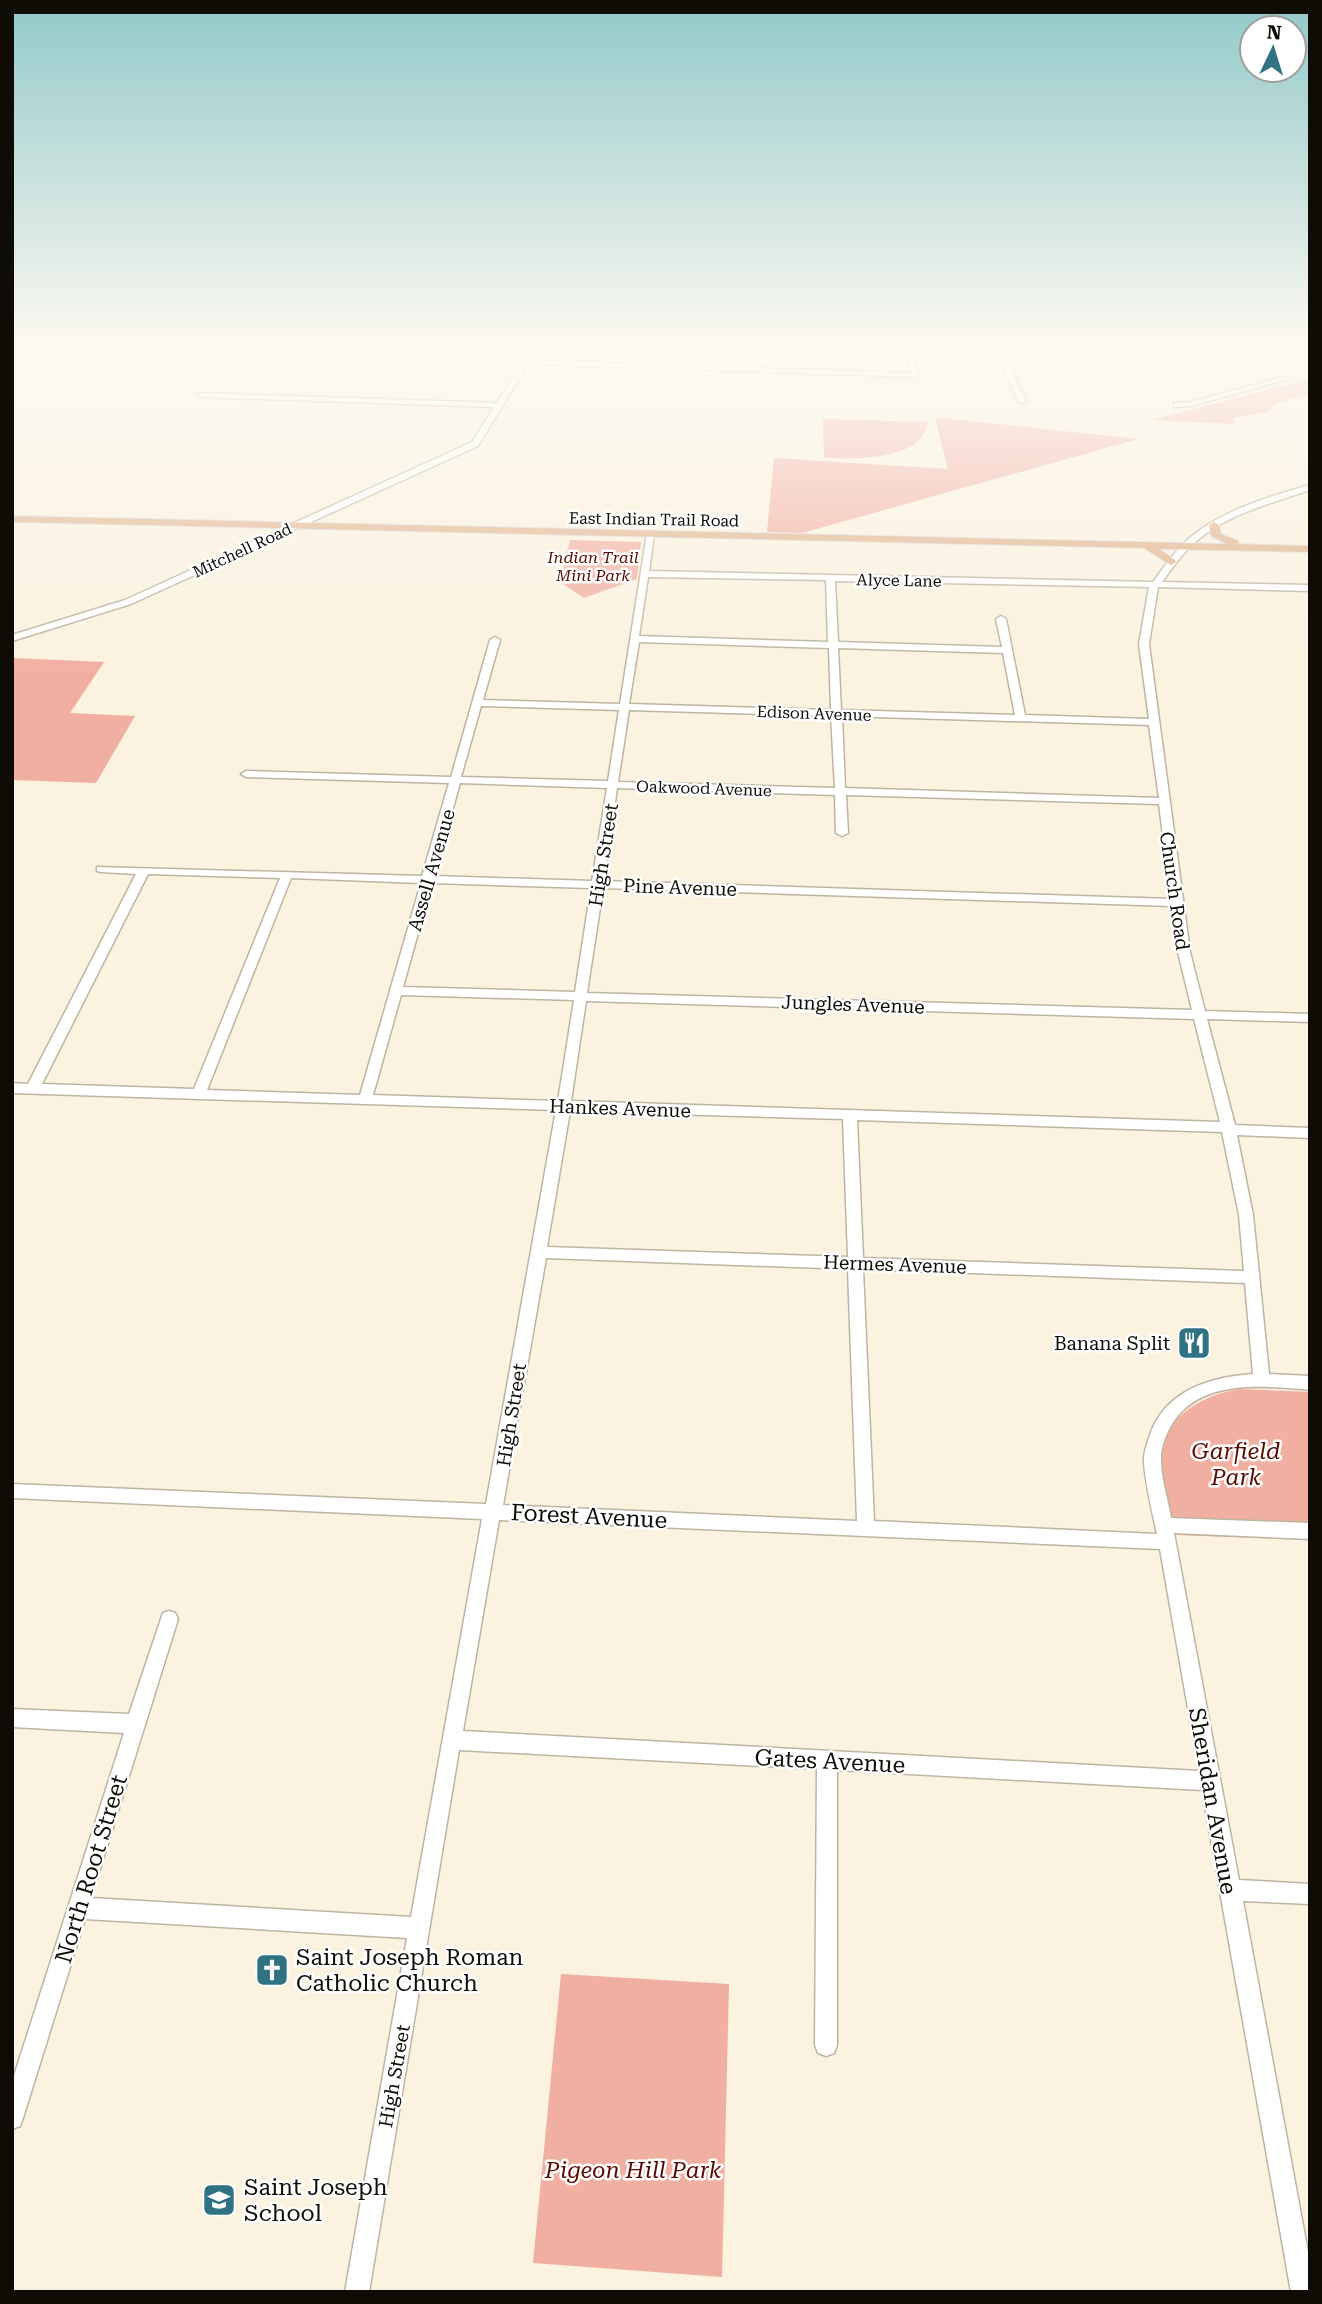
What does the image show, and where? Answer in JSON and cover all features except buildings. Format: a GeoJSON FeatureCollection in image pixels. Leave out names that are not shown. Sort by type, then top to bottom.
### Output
{"type":"FeatureCollection","features":[{"type":"Feature","properties":{"kind":"main road","name":"East Indian Trail Road"},"geometry":{"type":"LineString","coordinates":[[12,519],[650,535],[1310,547]]}},
{"type":"Feature","properties":{"kind":"main road"},"geometry":{"type":"LineString","coordinates":[[1214,525],[1216,536],[1244,547]]}},
{"type":"Feature","properties":{"kind":"main road"},"geometry":{"type":"LineString","coordinates":[[1142,545],[1160,553],[1171,562]]}},
{"type":"Feature","properties":{"kind":"street","name":"Mitchell Road"},"geometry":{"type":"LineString","coordinates":[[12,638],[110,609],[454,454]]}},
{"type":"Feature","properties":{"kind":"street","name":"Church Road"},"geometry":{"type":"LineString","coordinates":[[1261,1379],[1244,1204],[1229,1129],[1186,964],[1144,644],[1154,586],[1186,546],[1214,525],[1252,507],[1310,487]]}},
{"type":"Feature","properties":{"kind":"street","name":"High Street"},"geometry":{"type":"LineString","coordinates":[[357,2292],[487,1532],[498,1492],[564,1106],[650,535]]}},
{"type":"Feature","properties":{"kind":"street","name":"Alyce Lane"},"geometry":{"type":"LineString","coordinates":[[644,574],[1310,588]]}},
{"type":"Feature","properties":{"kind":"street"},"geometry":{"type":"LineString","coordinates":[[830,578],[842,833]]}},
{"type":"Feature","properties":{"kind":"street"},"geometry":{"type":"LineString","coordinates":[[1001,619],[1021,719]]}},
{"type":"Feature","properties":{"kind":"street"},"geometry":{"type":"LineString","coordinates":[[634,639],[1007,650]]}},
{"type":"Feature","properties":{"kind":"street","name":"Assell Avenue"},"geometry":{"type":"LineString","coordinates":[[365,1099],[495,640]]}},
{"type":"Feature","properties":{"kind":"street","name":"Edison Avenue"},"geometry":{"type":"LineString","coordinates":[[476,703],[1153,722]]}},
{"type":"Feature","properties":{"kind":"street","name":"Oakwood Avenue"},"geometry":{"type":"LineString","coordinates":[[246,774],[1163,801]]}},
{"type":"Feature","properties":{"kind":"street","name":"Pine Avenue"},"geometry":{"type":"LineString","coordinates":[[101,869],[1176,903]]}},
{"type":"Feature","properties":{"kind":"street"},"geometry":{"type":"LineString","coordinates":[[33,1088],[144,870]]}},
{"type":"Feature","properties":{"kind":"street"},"geometry":{"type":"LineString","coordinates":[[200,1094],[287,875]]}},
{"type":"Feature","properties":{"kind":"street","name":"Jungles Avenue"},"geometry":{"type":"LineString","coordinates":[[397,991],[1310,1018]]}},
{"type":"Feature","properties":{"kind":"street","name":"Hankes Avenue"},"geometry":{"type":"LineString","coordinates":[[12,1088],[1310,1133]]}},
{"type":"Feature","properties":{"kind":"street"},"geometry":{"type":"LineString","coordinates":[[850,1115],[866,1529]]}},
{"type":"Feature","properties":{"kind":"street","name":"Hermes Avenue"},"geometry":{"type":"LineString","coordinates":[[538,1252],[1252,1277]]}},
{"type":"Feature","properties":{"kind":"street","name":"Sheridan Avenue"},"geometry":{"type":"LineString","coordinates":[[1303,2292],[1152,1458],[1160,1428],[1168,1414],[1177,1404],[1203,1389],[1227,1382],[1261,1379],[1310,1383]]}},
{"type":"Feature","properties":{"kind":"street","name":"Forest Avenue"},"geometry":{"type":"LineString","coordinates":[[12,1491],[866,1529],[1165,1533],[1310,1531]]}},
{"type":"Feature","properties":{"kind":"street","name":"North Root Street"},"geometry":{"type":"LineString","coordinates":[[12,2118],[169,1619]]}},
{"type":"Feature","properties":{"kind":"street"},"geometry":{"type":"LineString","coordinates":[[12,1718],[135,1724]]}},
{"type":"Feature","properties":{"kind":"street","name":"Gates Avenue"},"geometry":{"type":"LineString","coordinates":[[451,1740],[1209,1781]]}},
{"type":"Feature","properties":{"kind":"street"},"geometry":{"type":"LineString","coordinates":[[826,2045],[827,1761]]}},
{"type":"Feature","properties":{"kind":"street"},"geometry":{"type":"LineString","coordinates":[[1229,1890],[1310,1894]]}},
{"type":"Feature","properties":{"kind":"street"},"geometry":{"type":"LineString","coordinates":[[79,1908],[421,1928]]}},
{"type":"Feature","properties":{"kind":"green space"},"geometry":{"type":"Polygon","coordinates":[[[824,454],[891,454],[868,457],[824,458],[824,454]]]}},
{"type":"Feature","properties":{"kind":"green space"},"geometry":{"type":"Polygon","coordinates":[[[944,454],[1086,454],[802,533],[767,532],[774,458],[948,469],[944,454]]]}},
{"type":"Feature","properties":{"kind":"green space","name":"Indian Trail Mini Park"},"geometry":{"type":"Polygon","coordinates":[[[570,540],[641,542],[637,579],[584,598],[560,582],[570,540]]]}},
{"type":"Feature","properties":{"kind":"green space"},"geometry":{"type":"Polygon","coordinates":[[[12,658],[104,662],[70,713],[135,716],[96,783],[12,780],[12,658]]]}},
{"type":"Feature","properties":{"kind":"green space","name":"Garfield Park"},"geometry":{"type":"Polygon","coordinates":[[[1240,1389],[1310,1392],[1310,1540],[1175,1535],[1161,1469],[1163,1445],[1168,1432],[1176,1420],[1199,1403],[1240,1389]]]}},
{"type":"Feature","properties":{"kind":"green space","name":"Pigeon Hill Park"},"geometry":{"type":"Polygon","coordinates":[[[561,1974],[729,1984],[722,2277],[533,2263],[561,1974]]]}},
{"type":"Feature","properties":{"kind":"place","name":"Banana Split"},"geometry":{"type":"Point","coordinates":[1194,1343]}},
{"type":"Feature","properties":{"kind":"place","name":"Saint Joseph Roman Catholic Church"},"geometry":{"type":"Point","coordinates":[272,1970]}},
{"type":"Feature","properties":{"kind":"place","name":"Saint Joseph School"},"geometry":{"type":"Point","coordinates":[219,2200]}}]}
